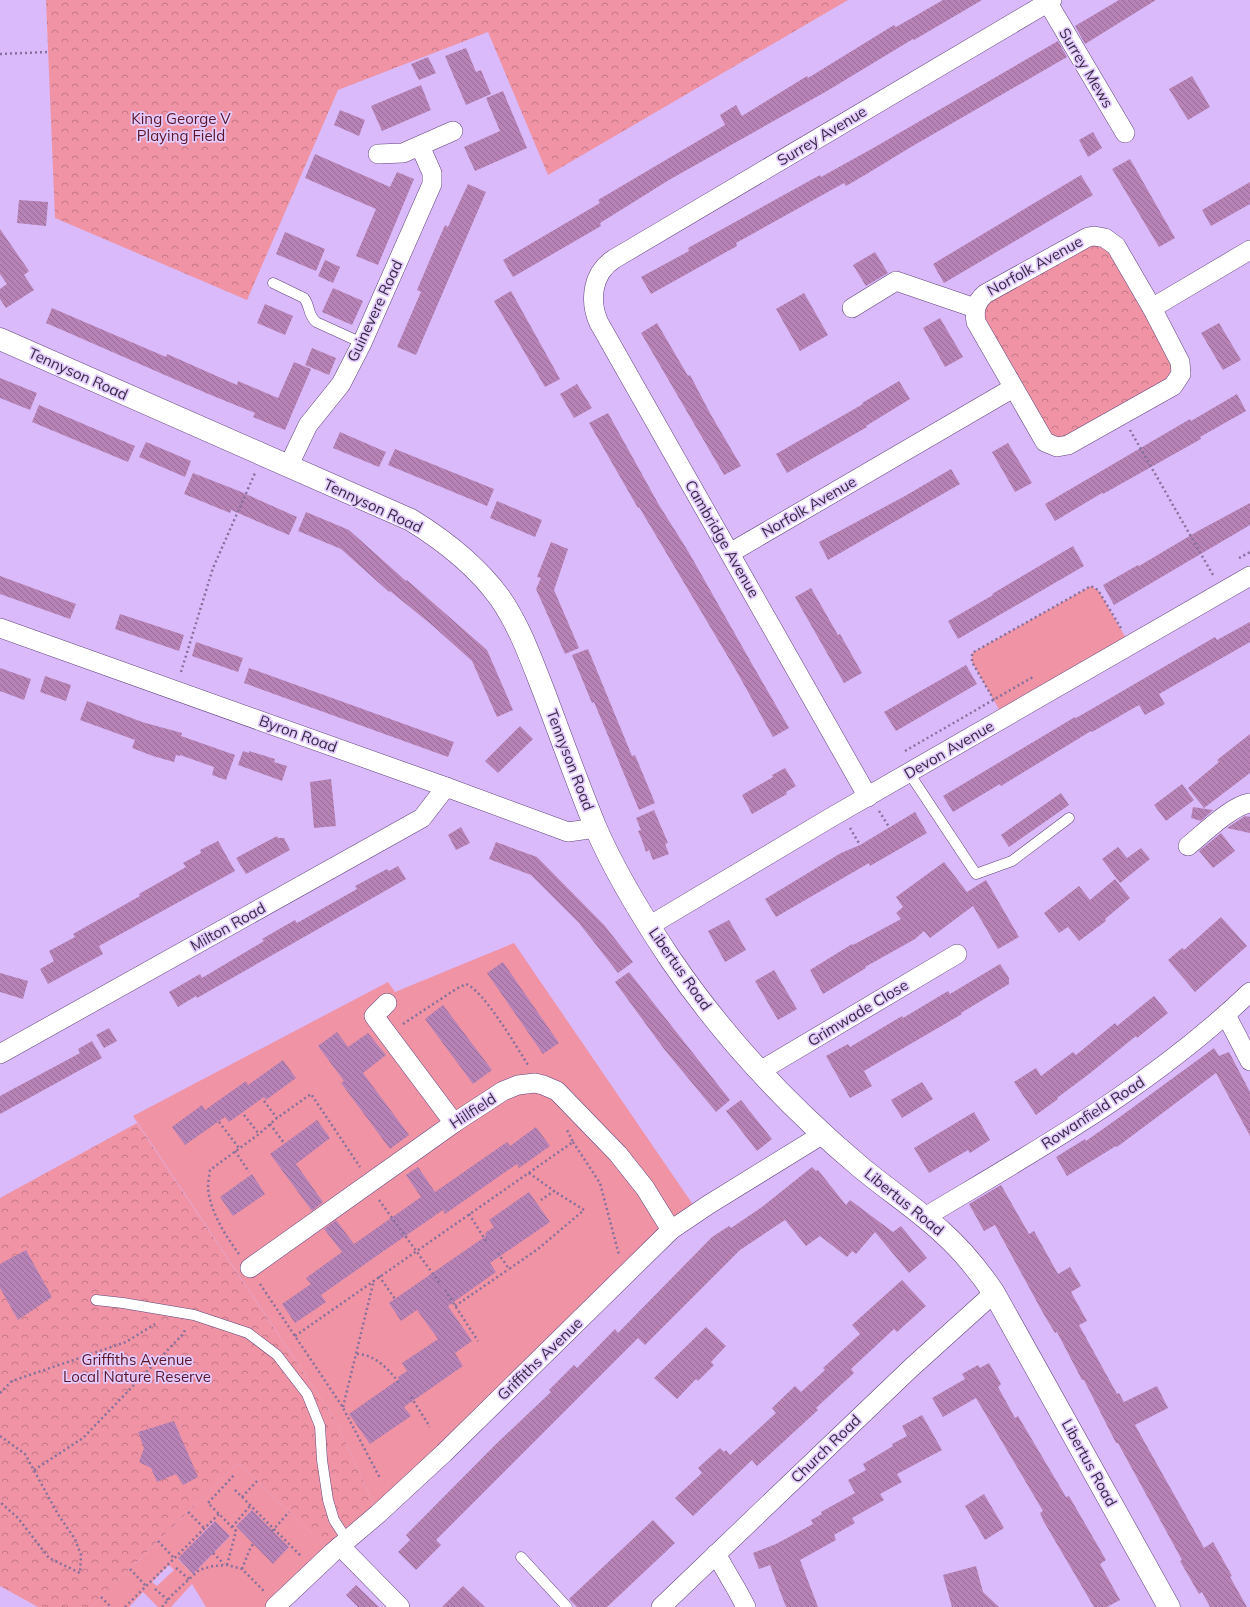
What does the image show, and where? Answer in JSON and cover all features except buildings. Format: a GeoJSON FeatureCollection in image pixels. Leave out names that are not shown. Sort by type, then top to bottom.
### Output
{"type":"FeatureCollection","features":[{"type":"Feature","properties":{"kind":"street","name":"Surrey Mews"},"geometry":{"type":"LineString","coordinates":[[1050,1],[1124,133]]}},
{"type":"Feature","properties":{"kind":"street","name":"Surrey Avenue"},"geometry":{"type":"LineString","coordinates":[[598,277],[603,267],[614,259],[1050,1]]}},
{"type":"Feature","properties":{"kind":"street"},"geometry":{"type":"LineString","coordinates":[[378,154],[403,153],[453,131]]}},
{"type":"Feature","properties":{"kind":"street","name":"Guinevere Road"},"geometry":{"type":"LineString","coordinates":[[288,467],[308,425],[341,384],[362,343],[432,184],[432,172],[420,146]]}},
{"type":"Feature","properties":{"kind":"street","name":"Norfolk Avenue"},"geometry":{"type":"LineString","coordinates":[[1094,236],[1105,238],[1116,246],[1152,308],[1180,362],[1181,374],[1173,386],[1068,445],[1057,447],[1045,442],[1013,388],[976,322],[975,308],[981,297],[985,294],[1088,237],[1094,236]]}},
{"type":"Feature","properties":{"kind":"street"},"geometry":{"type":"LineString","coordinates":[[1152,308],[1250,250]]}},
{"type":"Feature","properties":{"kind":"street","name":"Cambridge Avenue"},"geometry":{"type":"LineString","coordinates":[[598,277],[593,300],[596,314],[600,323],[868,797]]}},
{"type":"Feature","properties":{"kind":"street"},"geometry":{"type":"LineString","coordinates":[[852,308],[896,281],[975,308]]}},
{"type":"Feature","properties":{"kind":"street","name":"Tennyson Road"},"geometry":{"type":"LineString","coordinates":[[0,339],[411,520],[450,546],[469,562],[485,580],[499,598],[523,638],[596,828]]}},
{"type":"Feature","properties":{"kind":"street","name":"Norfolk Avenue"},"geometry":{"type":"LineString","coordinates":[[730,553],[1013,388]]}},
{"type":"Feature","properties":{"kind":"street","name":"Devon Avenue"},"geometry":{"type":"LineString","coordinates":[[649,926],[909,773],[1250,576]]}},
{"type":"Feature","properties":{"kind":"street","name":"Byron Road"},"geometry":{"type":"LineString","coordinates":[[0,628],[568,832],[596,828]]}},
{"type":"Feature","properties":{"kind":"street","name":"Milton Road"},"geometry":{"type":"LineString","coordinates":[[0,1054],[422,818],[446,787]]}},
{"type":"Feature","properties":{"kind":"street"},"geometry":{"type":"LineString","coordinates":[[1188,846],[1224,816],[1250,803]]}},
{"type":"Feature","properties":{"kind":"street","name":"Libertus Road"},"geometry":{"type":"LineString","coordinates":[[596,828],[616,868],[649,926],[697,996],[728,1034],[760,1071],[823,1134],[858,1165],[925,1217],[963,1252],[980,1273],[994,1293],[1170,1607]]}},
{"type":"Feature","properties":{"kind":"street","name":"Grimwade Close"},"geometry":{"type":"LineString","coordinates":[[760,1071],[957,954]]}},
{"type":"Feature","properties":{"kind":"street","name":"Rowanfield Road"},"geometry":{"type":"LineString","coordinates":[[925,1217],[1091,1117],[1165,1065],[1226,1015],[1250,992]]}},
{"type":"Feature","properties":{"kind":"street"},"geometry":{"type":"LineString","coordinates":[[387,1003],[374,1016],[454,1123]]}},
{"type":"Feature","properties":{"kind":"street"},"geometry":{"type":"LineString","coordinates":[[1226,1015],[1250,1061]]}},
{"type":"Feature","properties":{"kind":"street","name":"Hillfield"},"geometry":{"type":"LineString","coordinates":[[250,1268],[454,1123],[510,1087],[530,1083],[543,1084],[558,1091],[618,1154],[645,1188],[671,1230]]}},
{"type":"Feature","properties":{"kind":"street","name":"Griffiths Avenue"},"geometry":{"type":"LineString","coordinates":[[276,1606],[314,1569],[444,1453],[671,1230],[708,1205],[823,1134]]}},
{"type":"Feature","properties":{"kind":"street","name":"Church Road"},"geometry":{"type":"LineString","coordinates":[[661,1607],[912,1367],[994,1293]]}},
{"type":"Feature","properties":{"kind":"street"},"geometry":{"type":"LineString","coordinates":[[343,1543],[400,1607]]}},
{"type":"Feature","properties":{"kind":"street"},"geometry":{"type":"LineString","coordinates":[[716,1554],[746,1607]]}},
{"type":"Feature","properties":{"kind":"lane"},"geometry":{"type":"LineString","coordinates":[[273,282],[304,298],[308,303],[308,312],[311,318],[316,322],[362,343]]}},
{"type":"Feature","properties":{"kind":"lane"},"geometry":{"type":"LineString","coordinates":[[909,773],[976,874],[1012,861],[1069,818]]}},
{"type":"Feature","properties":{"kind":"lane"},"geometry":{"type":"LineString","coordinates":[[96,1300],[194,1315],[248,1333],[277,1355],[307,1394],[320,1426],[322,1460],[328,1500],[343,1543]]}},
{"type":"Feature","properties":{"kind":"lane"},"geometry":{"type":"LineString","coordinates":[[521,1557],[567,1607]]}},
{"type":"Feature","properties":{"kind":"path"},"geometry":{"type":"LineString","coordinates":[[0,54],[49,52]]}},
{"type":"Feature","properties":{"kind":"path"},"geometry":{"type":"LineString","coordinates":[[1122,416],[1223,592]]}},
{"type":"Feature","properties":{"kind":"path"},"geometry":{"type":"LineString","coordinates":[[176,690],[214,568],[262,455]]}},
{"type":"Feature","properties":{"kind":"path"},"geometry":{"type":"LineString","coordinates":[[1004,718],[972,662],[972,653],[1091,586],[1098,590],[1130,645]]}},
{"type":"Feature","properties":{"kind":"path"},"geometry":{"type":"LineString","coordinates":[[380,1478],[342,1408],[250,1268],[231,1243],[215,1215],[208,1188],[210,1170],[259,1134],[277,1118],[311,1094],[369,1184],[441,1285]]}},
{"type":"Feature","properties":{"kind":"path"},"geometry":{"type":"LineString","coordinates":[[264,1101],[277,1118]]}},
{"type":"Feature","properties":{"kind":"path"},"geometry":{"type":"LineString","coordinates":[[244,1115],[259,1134]]}},
{"type":"Feature","properties":{"kind":"path"},"geometry":{"type":"LineString","coordinates":[[219,1122],[238,1148]]}},
{"type":"Feature","properties":{"kind":"path"},"geometry":{"type":"LineString","coordinates":[[270,1124],[284,1143]]}},
{"type":"Feature","properties":{"kind":"path"},"geometry":{"type":"LineString","coordinates":[[573,1142],[600,1183],[619,1258]]}},
{"type":"Feature","properties":{"kind":"path"},"geometry":{"type":"LineString","coordinates":[[235,1151],[249,1172]]}},
{"type":"Feature","properties":{"kind":"path"},"geometry":{"type":"LineString","coordinates":[[456,1306],[538,1249],[584,1210],[529,1173]]}},
{"type":"Feature","properties":{"kind":"path"},"geometry":{"type":"LineString","coordinates":[[541,1200],[554,1191]]}},
{"type":"Feature","properties":{"kind":"path"},"geometry":{"type":"LineString","coordinates":[[469,1214],[486,1241]]}},
{"type":"Feature","properties":{"kind":"path"},"geometry":{"type":"LineString","coordinates":[[498,1253],[510,1269]]}},
{"type":"Feature","properties":{"kind":"path"},"geometry":{"type":"LineString","coordinates":[[295,1336],[379,1276],[395,1299]]}},
{"type":"Feature","properties":{"kind":"path"},"geometry":{"type":"LineString","coordinates":[[342,1408],[357,1354],[374,1280]]}},
{"type":"Feature","properties":{"kind":"path"},"geometry":{"type":"LineString","coordinates":[[445,1290],[478,1340]]}},
{"type":"Feature","properties":{"kind":"path"},"geometry":{"type":"LineString","coordinates":[[0,1394],[12,1381],[126,1342],[158,1322],[164,1310]]}},
{"type":"Feature","properties":{"kind":"path"},"geometry":{"type":"LineString","coordinates":[[34,1470],[83,1438],[183,1334],[194,1315]]}},
{"type":"Feature","properties":{"kind":"path"},"geometry":{"type":"LineString","coordinates":[[357,1354],[376,1360],[387,1368],[400,1385]]}},
{"type":"Feature","properties":{"kind":"path"},"geometry":{"type":"LineString","coordinates":[[411,1397],[430,1427]]}},
{"type":"Feature","properties":{"kind":"path"},"geometry":{"type":"LineString","coordinates":[[0,1436],[25,1454],[59,1516],[75,1539],[81,1555],[80,1573],[49,1558],[18,1518],[0,1502]]}},
{"type":"Feature","properties":{"kind":"path"},"geometry":{"type":"LineString","coordinates":[[225,1565],[236,1531],[208,1503],[235,1474]]}},
{"type":"Feature","properties":{"kind":"path"},"geometry":{"type":"LineString","coordinates":[[242,1497],[257,1481]]}},
{"type":"Feature","properties":{"kind":"path"},"geometry":{"type":"LineString","coordinates":[[235,1490],[273,1530],[314,1569]]}},
{"type":"Feature","properties":{"kind":"path"},"geometry":{"type":"LineString","coordinates":[[232,1527],[250,1506]]}},
{"type":"Feature","properties":{"kind":"path"},"geometry":{"type":"LineString","coordinates":[[188,1512],[204,1528]]}},
{"type":"Feature","properties":{"kind":"path"},"geometry":{"type":"LineString","coordinates":[[273,1530],[289,1512]]}},
{"type":"Feature","properties":{"kind":"path"},"geometry":{"type":"LineString","coordinates":[[124,1607],[219,1514]]}},
{"type":"Feature","properties":{"kind":"path"},"geometry":{"type":"LineString","coordinates":[[158,1541],[174,1558]]}},
{"type":"Feature","properties":{"kind":"path"},"geometry":{"type":"LineString","coordinates":[[242,1570],[253,1544]]}},
{"type":"Feature","properties":{"kind":"path"},"geometry":{"type":"LineString","coordinates":[[213,1553],[225,1565]]}},
{"type":"Feature","properties":{"kind":"path"},"geometry":{"type":"LineString","coordinates":[[162,1607],[199,1570],[225,1565],[242,1570],[276,1606]]}},
{"type":"Feature","properties":{"kind":"path"},"geometry":{"type":"LineString","coordinates":[[176,1568],[189,1579]]}},
{"type":"Feature","properties":{"kind":"path"},"geometry":{"type":"LineString","coordinates":[[130,1569],[146,1586]]}},
{"type":"Feature","properties":{"kind":"path"},"geometry":{"type":"LineString","coordinates":[[155,1589],[168,1600]]}},
{"type":"Feature","properties":{"kind":"path"},"geometry":{"type":"LineString","coordinates":[[101,1597],[111,1607]]}},
{"type":"Feature","properties":{"kind":"green space","name":"King George V Playing Field"},"geometry":{"type":"Polygon","coordinates":[[[46,0],[848,0],[548,175],[488,32],[338,90],[247,300],[55,218],[46,0]]]}},
{"type":"Feature","properties":{"kind":"green space"},"geometry":{"type":"Polygon","coordinates":[[[1086,245],[1098,246],[1108,251],[1172,362],[1170,375],[1164,384],[1064,439],[1052,437],[981,322],[985,305],[1086,245]]]}},
{"type":"Feature","properties":{"kind":"green space"},"geometry":{"type":"Polygon","coordinates":[[[1091,586],[1098,590],[1130,645],[1004,718],[972,662],[972,653],[1091,586]]]}},
{"type":"Feature","properties":{"kind":"green space"},"geometry":{"type":"Polygon","coordinates":[[[514,943],[698,1212],[378,1514],[336,1421],[133,1116],[388,982],[395,992],[514,943]]]}},
{"type":"Feature","properties":{"kind":"green space","name":"Griffiths Avenue Local Nature Reserve"},"geometry":{"type":"Polygon","coordinates":[[[137,1123],[336,1421],[378,1514],[332,1553],[238,1463],[91,1607],[38,1607],[0,1586],[0,1198],[137,1123]]]}},
{"type":"Feature","properties":{"kind":"green space"},"geometry":{"type":"Polygon","coordinates":[[[238,1463],[332,1553],[275,1607],[206,1607],[192,1584],[171,1607],[158,1607],[143,1592],[129,1607],[91,1607],[238,1463]],[[252,1510],[236,1526],[273,1563],[289,1547],[252,1510]],[[214,1521],[178,1559],[193,1574],[230,1536],[214,1521]],[[169,1565],[152,1582],[157,1586],[174,1570],[169,1565]]]}}]}
